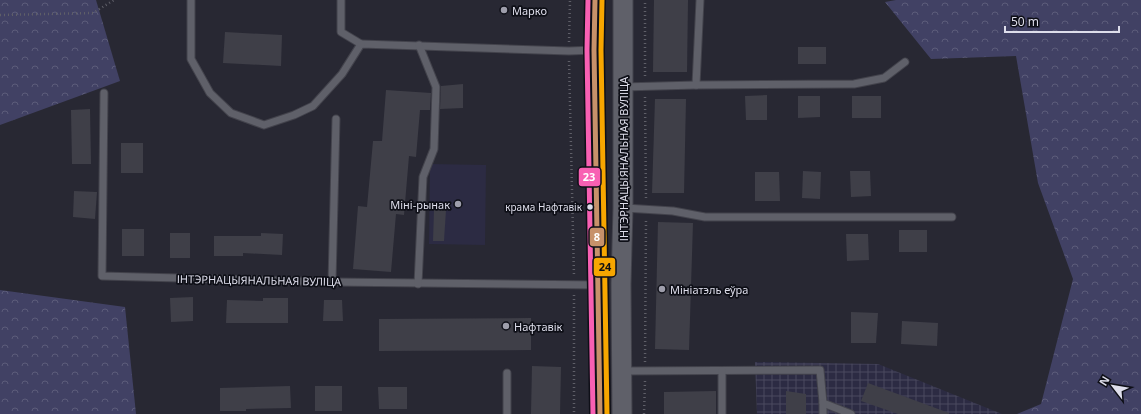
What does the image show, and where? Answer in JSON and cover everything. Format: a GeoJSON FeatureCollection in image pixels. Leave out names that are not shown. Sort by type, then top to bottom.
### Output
{"type":"FeatureCollection","features":[{"type":"Feature","properties":{"kind":"main road"},"geometry":{"type":"LineString","coordinates":[[595,0],[594,50],[600,414]]}},
{"type":"Feature","properties":{"kind":"main road","name":"ІНТЭРНАЦЫЯНАЛЬНАЯ ВУЛІЦА"},"geometry":{"type":"LineString","coordinates":[[622,414],[621,284],[623,208],[623,0]]}},
{"type":"Feature","properties":{"kind":"main road"},"geometry":{"type":"LineString","coordinates":[[598,285],[621,284]]}},
{"type":"Feature","properties":{"kind":"lane"},"geometry":{"type":"LineString","coordinates":[[191,0],[191,59],[210,93],[231,113],[264,125],[294,115],[313,106],[342,74],[361,44]]}},
{"type":"Feature","properties":{"kind":"lane"},"geometry":{"type":"LineString","coordinates":[[342,0],[341,32],[361,44],[569,51],[594,50]]}},
{"type":"Feature","properties":{"kind":"lane"},"geometry":{"type":"LineString","coordinates":[[696,85],[700,0]]}},
{"type":"Feature","properties":{"kind":"lane"},"geometry":{"type":"LineString","coordinates":[[418,284],[423,177],[434,148],[436,87],[419,45]]}},
{"type":"Feature","properties":{"kind":"lane"},"geometry":{"type":"LineString","coordinates":[[623,87],[854,84],[884,78],[905,62]]}},
{"type":"Feature","properties":{"kind":"lane","name":"ІНТЭРНАЦЫЯНАЛЬНАЯ ВУЛІЦА"},"geometry":{"type":"LineString","coordinates":[[104,93],[102,276],[418,284],[598,285]]}},
{"type":"Feature","properties":{"kind":"lane"},"geometry":{"type":"LineString","coordinates":[[332,282],[336,118]]}},
{"type":"Feature","properties":{"kind":"lane"},"geometry":{"type":"LineString","coordinates":[[623,208],[673,211],[705,217],[952,217]]}},
{"type":"Feature","properties":{"kind":"lane"},"geometry":{"type":"LineString","coordinates":[[622,371],[820,370],[823,414]]}},
{"type":"Feature","properties":{"kind":"lane"},"geometry":{"type":"LineString","coordinates":[[722,371],[722,414]]}},
{"type":"Feature","properties":{"kind":"lane"},"geometry":{"type":"LineString","coordinates":[[507,373],[507,414]]}},
{"type":"Feature","properties":{"kind":"lane"},"geometry":{"type":"LineString","coordinates":[[823,403],[851,414]]}},
{"type":"Feature","properties":{"kind":"path"},"geometry":{"type":"LineString","coordinates":[[0,15],[93,13],[114,0]]}},
{"type":"Feature","properties":{"kind":"path"},"geometry":{"type":"LineString","coordinates":[[570,0],[569,51],[574,285],[574,414]]}},
{"type":"Feature","properties":{"kind":"shaded area","name":"Міні-рынак"},"geometry":{"type":"Polygon","coordinates":[[[430,164],[486,165],[485,245],[429,244],[430,164]]]}},
{"type":"Feature","properties":{"kind":"shaded area"},"geometry":{"type":"Polygon","coordinates":[[[755,362],[878,364],[1002,414],[757,414],[755,362]]]}},
{"type":"Feature","properties":{"kind":"green space"},"geometry":{"type":"Polygon","coordinates":[[[0,0],[96,0],[120,81],[0,125],[0,0]]]}},
{"type":"Feature","properties":{"kind":"green space"},"geometry":{"type":"Polygon","coordinates":[[[896,0],[1141,0],[1141,414],[1017,414],[1041,404],[1073,279],[1038,183],[1016,56],[931,59],[885,2],[896,0]]]}},
{"type":"Feature","properties":{"kind":"green space"},"geometry":{"type":"Polygon","coordinates":[[[0,290],[125,307],[136,414],[0,414],[0,290]]]}},
{"type":"Feature","properties":{"kind":"building"},"geometry":{"type":"Polygon","coordinates":[[[654,0],[688,0],[687,72],[653,72],[654,0]]]}},
{"type":"Feature","properties":{"kind":"building"},"geometry":{"type":"Polygon","coordinates":[[[225,32],[282,35],[281,66],[223,63],[225,32]]]}},
{"type":"Feature","properties":{"kind":"building"},"geometry":{"type":"Polygon","coordinates":[[[798,47],[826,47],[826,64],[798,64],[798,47]]]}},
{"type":"Feature","properties":{"kind":"building"},"geometry":{"type":"Polygon","coordinates":[[[463,84],[463,108],[440,109],[441,86],[463,84]]]}},
{"type":"Feature","properties":{"kind":"building"},"geometry":{"type":"Polygon","coordinates":[[[386,90],[431,93],[430,110],[420,110],[416,157],[409,156],[404,215],[396,214],[391,272],[353,269],[358,206],[367,207],[373,141],[382,141],[386,90]]]}},
{"type":"Feature","properties":{"kind":"building"},"geometry":{"type":"Polygon","coordinates":[[[767,95],[767,120],[746,120],[745,96],[767,95]]]}},
{"type":"Feature","properties":{"kind":"building"},"geometry":{"type":"Polygon","coordinates":[[[798,96],[820,96],[820,117],[798,118],[798,96]]]}},
{"type":"Feature","properties":{"kind":"building"},"geometry":{"type":"Polygon","coordinates":[[[852,96],[881,96],[881,118],[852,118],[852,96]]]}},
{"type":"Feature","properties":{"kind":"building"},"geometry":{"type":"Polygon","coordinates":[[[655,99],[686,99],[684,193],[652,193],[655,99]]]}},
{"type":"Feature","properties":{"kind":"building"},"geometry":{"type":"Polygon","coordinates":[[[90,109],[91,164],[72,164],[71,110],[90,109]]]}},
{"type":"Feature","properties":{"kind":"building"},"geometry":{"type":"Polygon","coordinates":[[[121,143],[143,143],[143,173],[121,173],[121,143]]]}},
{"type":"Feature","properties":{"kind":"building"},"geometry":{"type":"Polygon","coordinates":[[[803,171],[821,172],[820,199],[802,198],[803,171]]]}},
{"type":"Feature","properties":{"kind":"building"},"geometry":{"type":"Polygon","coordinates":[[[850,171],[870,171],[871,196],[851,197],[850,171]]]}},
{"type":"Feature","properties":{"kind":"building"},"geometry":{"type":"Polygon","coordinates":[[[755,172],[779,172],[780,201],[755,201],[755,172]]]}},
{"type":"Feature","properties":{"kind":"building"},"geometry":{"type":"Polygon","coordinates":[[[74,191],[97,192],[95,219],[73,217],[74,191]]]}},
{"type":"Feature","properties":{"kind":"building"},"geometry":{"type":"Polygon","coordinates":[[[434,209],[446,210],[444,241],[433,241],[434,209]]]}},
{"type":"Feature","properties":{"kind":"building"},"geometry":{"type":"Polygon","coordinates":[[[658,222],[693,223],[689,350],[655,349],[658,222]]]}},
{"type":"Feature","properties":{"kind":"building"},"geometry":{"type":"Polygon","coordinates":[[[122,229],[144,229],[144,256],[122,256],[122,229]]]}},
{"type":"Feature","properties":{"kind":"building"},"geometry":{"type":"Polygon","coordinates":[[[899,230],[927,230],[927,252],[899,252],[899,230]]]}},
{"type":"Feature","properties":{"kind":"building"},"geometry":{"type":"Polygon","coordinates":[[[170,233],[190,233],[190,258],[170,258],[170,233]]]}},
{"type":"Feature","properties":{"kind":"building"},"geometry":{"type":"Polygon","coordinates":[[[261,233],[283,234],[282,255],[243,253],[243,256],[214,256],[214,236],[261,236],[261,233]]]}},
{"type":"Feature","properties":{"kind":"building"},"geometry":{"type":"Polygon","coordinates":[[[846,234],[868,234],[869,260],[847,261],[846,234]]]}},
{"type":"Feature","properties":{"kind":"building"},"geometry":{"type":"Polygon","coordinates":[[[193,297],[193,321],[171,322],[170,298],[193,297]]]}},
{"type":"Feature","properties":{"kind":"building"},"geometry":{"type":"Polygon","coordinates":[[[263,298],[288,298],[288,323],[226,323],[227,300],[263,301],[263,298]]]}},
{"type":"Feature","properties":{"kind":"building"},"geometry":{"type":"Polygon","coordinates":[[[324,300],[342,300],[343,321],[323,321],[324,300]]]}},
{"type":"Feature","properties":{"kind":"building"},"geometry":{"type":"Polygon","coordinates":[[[851,312],[878,313],[876,343],[851,343],[851,312]]]}},
{"type":"Feature","properties":{"kind":"building"},"geometry":{"type":"Polygon","coordinates":[[[531,318],[531,350],[379,351],[379,319],[531,318]]]}},
{"type":"Feature","properties":{"kind":"building"},"geometry":{"type":"Polygon","coordinates":[[[902,321],[938,323],[937,346],[901,344],[902,321]]]}},
{"type":"Feature","properties":{"kind":"building"},"geometry":{"type":"Polygon","coordinates":[[[532,366],[561,367],[560,414],[531,414],[532,366]]]}},
{"type":"Feature","properties":{"kind":"building"},"geometry":{"type":"Polygon","coordinates":[[[868,383],[949,414],[898,414],[861,401],[868,383]]]}},
{"type":"Feature","properties":{"kind":"building"},"geometry":{"type":"Polygon","coordinates":[[[290,386],[291,408],[220,411],[220,388],[290,386]]]}},
{"type":"Feature","properties":{"kind":"building"},"geometry":{"type":"Polygon","coordinates":[[[315,386],[342,386],[342,411],[315,411],[315,386]]]}},
{"type":"Feature","properties":{"kind":"building"},"geometry":{"type":"Polygon","coordinates":[[[378,387],[407,387],[407,409],[379,409],[378,387]]]}},
{"type":"Feature","properties":{"kind":"building"},"geometry":{"type":"Polygon","coordinates":[[[716,391],[716,414],[664,414],[664,392],[716,391]]]}},
{"type":"Feature","properties":{"kind":"building"},"geometry":{"type":"Polygon","coordinates":[[[786,391],[806,394],[806,414],[786,414],[786,391]]]}},
{"type":"Feature","properties":{"kind":"transit line","name":"23"},"geometry":{"type":"LineString","coordinates":[[588,0],[587,50],[593,414]]}},
{"type":"Feature","properties":{"kind":"transit line","name":"8"},"geometry":{"type":"LineString","coordinates":[[595,0],[594,50],[600,414]]}},
{"type":"Feature","properties":{"kind":"transit line","name":"24"},"geometry":{"type":"LineString","coordinates":[[602,0],[601,50],[607,414]]}},
{"type":"Feature","properties":{"kind":"place","name":"Марко"},"geometry":{"type":"Point","coordinates":[504,10]}},
{"type":"Feature","properties":{"kind":"place","name":"Міні-рынак"},"geometry":{"type":"Point","coordinates":[458,204]}},
{"type":"Feature","properties":{"kind":"place","name":"крама Нафтавік"},"geometry":{"type":"Point","coordinates":[590,207]}},
{"type":"Feature","properties":{"kind":"place","name":"Мініатэль еўра"},"geometry":{"type":"Point","coordinates":[662,289]}},
{"type":"Feature","properties":{"kind":"place","name":"Нафтавік"},"geometry":{"type":"Point","coordinates":[506,326]}}]}
